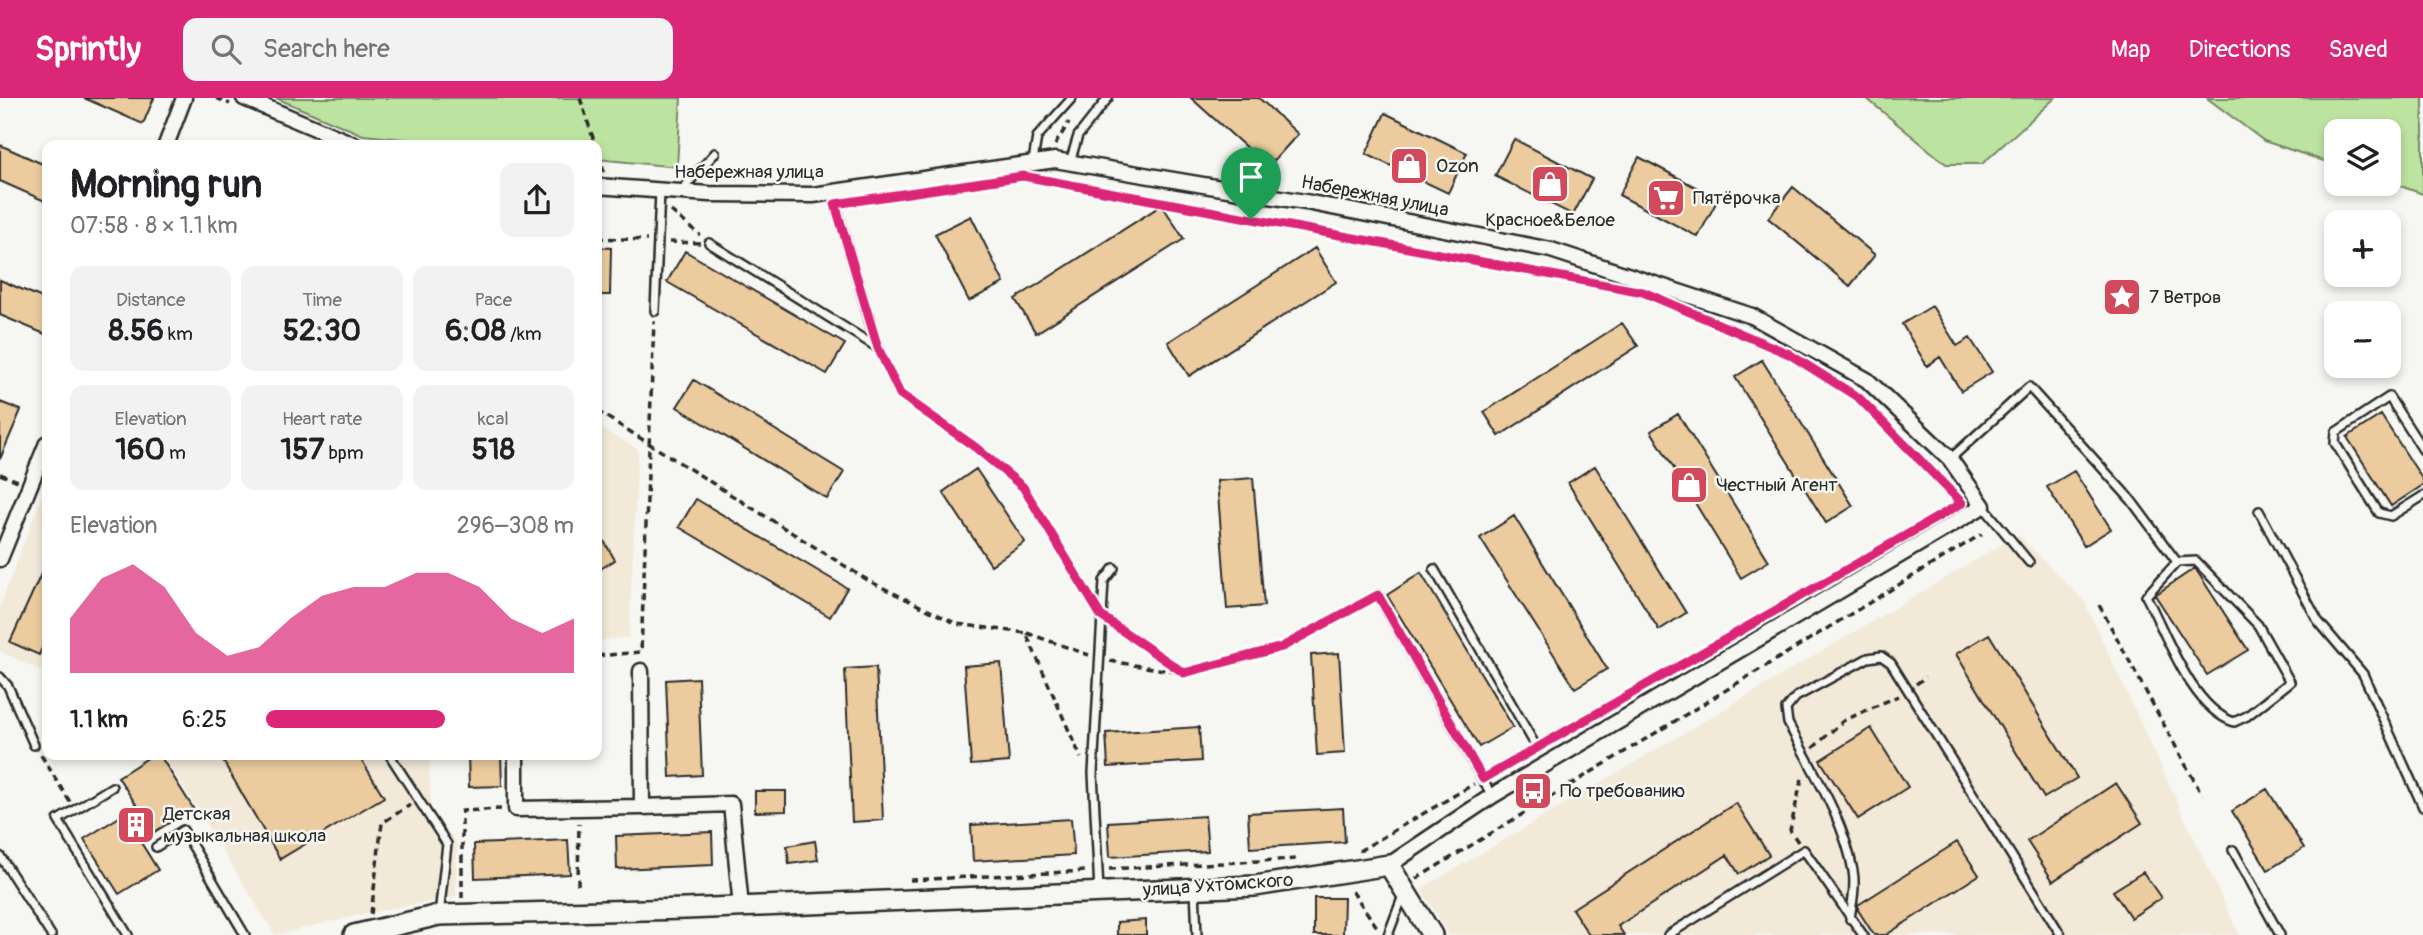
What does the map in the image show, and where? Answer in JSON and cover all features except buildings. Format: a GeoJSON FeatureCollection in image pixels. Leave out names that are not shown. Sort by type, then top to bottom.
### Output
{"type":"FeatureCollection","features":[{"type":"Feature","properties":{"kind":"street"},"geometry":{"type":"LineString","coordinates":[[168,140],[184,98]]}},
{"type":"Feature","properties":{"kind":"street"},"geometry":{"type":"LineString","coordinates":[[244,98],[341,140]]}},
{"type":"Feature","properties":{"kind":"street","name":"Набережная улица"},"geometry":{"type":"LineString","coordinates":[[602,187],[660,196],[680,192],[813,195],[1033,161],[1070,162],[1311,203],[1551,250],[1752,316],[1867,380],[1950,459],[1983,506]]}},
{"type":"Feature","properties":{"kind":"street"},"geometry":{"type":"LineString","coordinates":[[0,559],[42,455]]}},
{"type":"Feature","properties":{"kind":"street","name":"улица Ухтомского"},"geometry":{"type":"LineString","coordinates":[[354,935],[439,915],[741,907],[1255,886],[1389,865],[1492,796],[1983,506]]}},
{"type":"Feature","properties":{"kind":"street"},"geometry":{"type":"LineString","coordinates":[[641,671],[642,807]]}},
{"type":"Feature","properties":{"kind":"street"},"geometry":{"type":"LineString","coordinates":[[516,760],[516,809],[731,803],[741,907]]}},
{"type":"Feature","properties":{"kind":"street"},"geometry":{"type":"LineString","coordinates":[[1389,865],[1408,886],[1432,935]]}},
{"type":"Feature","properties":{"kind":"lane"},"geometry":{"type":"LineString","coordinates":[[1033,161],[1037,137],[1072,98]]}},
{"type":"Feature","properties":{"kind":"lane"},"geometry":{"type":"LineString","coordinates":[[1070,162],[1078,136],[1108,98]]}},
{"type":"Feature","properties":{"kind":"lane"},"geometry":{"type":"LineString","coordinates":[[680,192],[715,153]]}},
{"type":"Feature","properties":{"kind":"lane"},"geometry":{"type":"LineString","coordinates":[[832,192],[878,348]]}},
{"type":"Feature","properties":{"kind":"lane"},"geometry":{"type":"LineString","coordinates":[[655,311],[660,196]]}},
{"type":"Feature","properties":{"kind":"lane"},"geometry":{"type":"LineString","coordinates":[[709,243],[878,348]]}},
{"type":"Feature","properties":{"kind":"lane"},"geometry":{"type":"LineString","coordinates":[[1950,459],[2029,387],[2131,500],[2177,562]]}},
{"type":"Feature","properties":{"kind":"lane"},"geometry":{"type":"LineString","coordinates":[[2423,450],[2389,397],[2336,432],[2335,443],[2379,513],[2391,516],[2423,496]]}},
{"type":"Feature","properties":{"kind":"lane"},"geometry":{"type":"LineString","coordinates":[[1983,506],[2029,562]]}},
{"type":"Feature","properties":{"kind":"lane"},"geometry":{"type":"LineString","coordinates":[[2259,511],[2318,621],[2363,674],[2423,807]]}},
{"type":"Feature","properties":{"kind":"lane"},"geometry":{"type":"LineString","coordinates":[[2196,561],[2225,588],[2258,625],[2290,682],[2247,716],[2234,722],[2220,718],[2179,668],[2146,596],[2177,562],[2196,561]]}},
{"type":"Feature","properties":{"kind":"lane"},"geometry":{"type":"LineString","coordinates":[[1099,892],[1093,786],[1104,581],[1114,568]]}},
{"type":"Feature","properties":{"kind":"lane"},"geometry":{"type":"LineString","coordinates":[[1434,569],[1537,748]]}},
{"type":"Feature","properties":{"kind":"lane"},"geometry":{"type":"LineString","coordinates":[[1378,595],[1492,796]]}},
{"type":"Feature","properties":{"kind":"lane"},"geometry":{"type":"LineString","coordinates":[[1850,919],[1854,889],[1847,849],[1837,820],[1788,723],[1786,709],[1796,696],[1867,658],[1881,656],[1891,663],[2061,935]]}},
{"type":"Feature","properties":{"kind":"lane"},"geometry":{"type":"LineString","coordinates":[[0,677],[8,685],[34,745]]}},
{"type":"Feature","properties":{"kind":"lane"},"geometry":{"type":"LineString","coordinates":[[393,760],[446,844],[439,915]]}},
{"type":"Feature","properties":{"kind":"lane"},"geometry":{"type":"LineString","coordinates":[[112,787],[58,820],[128,935]]}},
{"type":"Feature","properties":{"kind":"lane"},"geometry":{"type":"LineString","coordinates":[[156,847],[183,830],[245,935]]}},
{"type":"Feature","properties":{"kind":"lane"},"geometry":{"type":"LineString","coordinates":[[1668,935],[1804,850],[1863,935]]}},
{"type":"Feature","properties":{"kind":"lane"},"geometry":{"type":"LineString","coordinates":[[2233,850],[2280,935]]}},
{"type":"Feature","properties":{"kind":"lane"},"geometry":{"type":"LineString","coordinates":[[0,856],[51,935]]}},
{"type":"Feature","properties":{"kind":"lane"},"geometry":{"type":"LineString","coordinates":[[1388,935],[1408,886]]}},
{"type":"Feature","properties":{"kind":"lane"},"geometry":{"type":"LineString","coordinates":[[1195,888],[1197,935]]}},
{"type":"Feature","properties":{"kind":"path"},"geometry":{"type":"LineString","coordinates":[[580,98],[594,140]]}},
{"type":"Feature","properties":{"kind":"path"},"geometry":{"type":"LineString","coordinates":[[1055,145],[1071,118]]}},
{"type":"Feature","properties":{"kind":"path"},"geometry":{"type":"LineString","coordinates":[[1033,178],[1602,285]]}},
{"type":"Feature","properties":{"kind":"path"},"geometry":{"type":"LineString","coordinates":[[660,196],[709,243]]}},
{"type":"Feature","properties":{"kind":"path"},"geometry":{"type":"LineString","coordinates":[[602,656],[641,652],[655,311]]}},
{"type":"Feature","properties":{"kind":"path"},"geometry":{"type":"LineString","coordinates":[[1703,318],[1776,348]]}},
{"type":"Feature","properties":{"kind":"path"},"geometry":{"type":"LineString","coordinates":[[878,348],[900,394],[975,447],[1023,487],[1101,616],[1184,673],[1282,647],[1378,595]]}},
{"type":"Feature","properties":{"kind":"path"},"geometry":{"type":"LineString","coordinates":[[1812,369],[1859,398],[1962,503]]}},
{"type":"Feature","properties":{"kind":"path"},"geometry":{"type":"LineString","coordinates":[[602,414],[869,581],[957,624],[1026,633],[1093,786]]}},
{"type":"Feature","properties":{"kind":"path"},"geometry":{"type":"LineString","coordinates":[[1408,886],[1982,534]]}},
{"type":"Feature","properties":{"kind":"path"},"geometry":{"type":"LineString","coordinates":[[2099,605],[2202,795]]}},
{"type":"Feature","properties":{"kind":"path"},"geometry":{"type":"LineString","coordinates":[[1843,721],[1886,704],[1926,677]]}},
{"type":"Feature","properties":{"kind":"path"},"geometry":{"type":"LineString","coordinates":[[1349,857],[1655,680]]}},
{"type":"Feature","properties":{"kind":"path"},"geometry":{"type":"LineString","coordinates":[[371,920],[382,823],[418,800]]}},
{"type":"Feature","properties":{"kind":"path"},"geometry":{"type":"LineString","coordinates":[[578,885],[579,808]]}},
{"type":"Feature","properties":{"kind":"path"},"geometry":{"type":"LineString","coordinates":[[462,904],[462,811],[516,809]]}},
{"type":"Feature","properties":{"kind":"path"},"geometry":{"type":"LineString","coordinates":[[1353,891],[1382,935]]}},
{"type":"Feature","properties":{"kind":"shaded area"},"geometry":{"type":"Polygon","coordinates":[[[602,429],[638,449],[629,637],[602,640],[602,429]]]}},
{"type":"Feature","properties":{"kind":"shaded area"},"geometry":{"type":"Polygon","coordinates":[[[42,496],[42,672],[0,651],[0,606],[42,496]]]}},
{"type":"Feature","properties":{"kind":"shaded area"},"geometry":{"type":"Polygon","coordinates":[[[2018,535],[2084,601],[2239,935],[1449,935],[1421,889],[2018,535]]]}},
{"type":"Feature","properties":{"kind":"shaded area"},"geometry":{"type":"Polygon","coordinates":[[[167,760],[429,760],[431,808],[457,844],[456,897],[372,912],[275,935],[167,760]]]}},
{"type":"Feature","properties":{"kind":"green space"},"geometry":{"type":"Polygon","coordinates":[[[276,98],[681,98],[677,167],[602,160],[602,140],[412,140],[363,135],[276,98]]]}},
{"type":"Feature","properties":{"kind":"green space"},"geometry":{"type":"Polygon","coordinates":[[[1866,98],[2055,98],[1982,164],[1946,164],[1866,98]]]}},
{"type":"Feature","properties":{"kind":"green space"},"geometry":{"type":"Polygon","coordinates":[[[2207,98],[2423,98],[2423,194],[2401,186],[2401,119],[2324,119],[2324,161],[2264,141],[2207,98]]]}},
{"type":"Feature","properties":{"kind":"place","name":"Ozon"},"geometry":{"type":"Point","coordinates":[1409,166]}},
{"type":"Feature","properties":{"kind":"place","name":"Красное&Белое"},"geometry":{"type":"Point","coordinates":[1550,184]}},
{"type":"Feature","properties":{"kind":"place","name":"Пятёрочка"},"geometry":{"type":"Point","coordinates":[1666,198]}},
{"type":"Feature","properties":{"kind":"place","name":"7 Ветров"},"geometry":{"type":"Point","coordinates":[2122,297]}},
{"type":"Feature","properties":{"kind":"place","name":"Честный Агент"},"geometry":{"type":"Point","coordinates":[1689,485]}},
{"type":"Feature","properties":{"kind":"place","name":"По требованию"},"geometry":{"type":"Point","coordinates":[1533,791]}},
{"type":"Feature","properties":{"kind":"place","name":"Детская музыкальная школа"},"geometry":{"type":"Point","coordinates":[136,825]}},
{"type":"Feature","properties":{"kind":"route"},"geometry":{"type":"LineString","coordinates":[[1023,176],[1251,219],[1643,292],[1789,354],[1859,398],[1962,503],[1483,779],[1378,595],[1282,647],[1184,673],[1101,616],[1057,538],[1023,487],[975,447],[900,394],[878,348],[835,204],[1023,176]]}}]}
